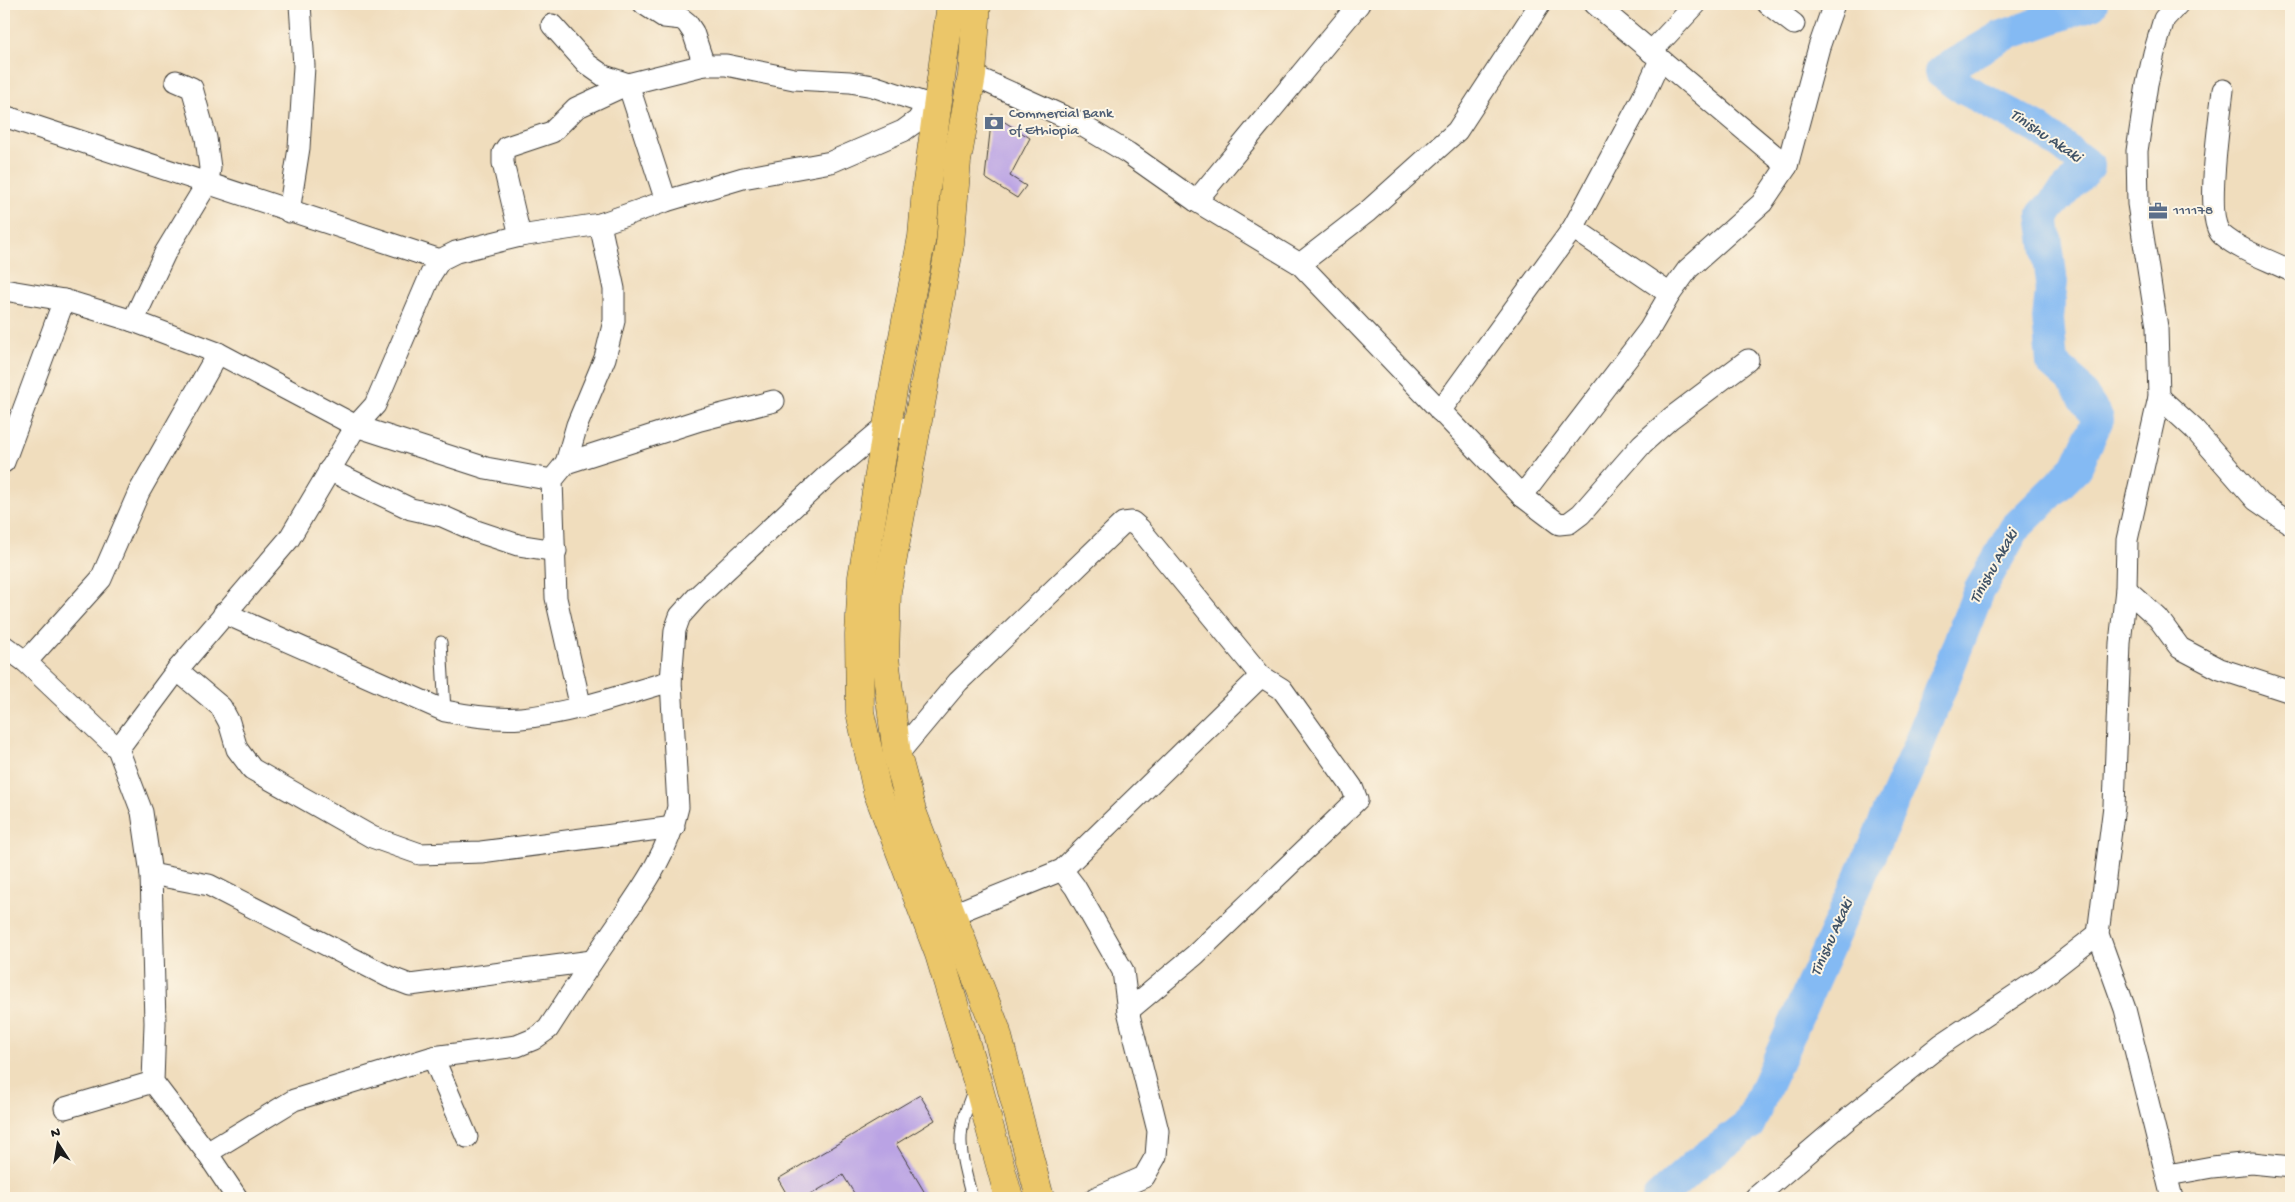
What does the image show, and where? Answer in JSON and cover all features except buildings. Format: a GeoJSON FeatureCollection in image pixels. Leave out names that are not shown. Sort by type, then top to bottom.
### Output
{"type":"FeatureCollection","features":[{"type":"Feature","properties":{"kind":"main road"},"geometry":{"type":"LineString","coordinates":[[951,4],[932,105],[922,237],[887,425],[862,577],[859,635],[860,712],[877,790],[939,954],[977,1081],[1009,1198]]}},
{"type":"Feature","properties":{"kind":"main road"},"geometry":{"type":"LineString","coordinates":[[978,4],[972,75],[957,161],[950,244],[887,592],[885,658],[897,755],[912,811],[996,1028],[1040,1198]]}},
{"type":"Feature","properties":{"kind":"street"},"geometry":{"type":"LineString","coordinates":[[289,212],[299,148],[303,75],[300,4]]}},
{"type":"Feature","properties":{"kind":"street"},"geometry":{"type":"LineString","coordinates":[[644,4],[664,17],[682,19],[687,23],[694,32],[704,65]]}},
{"type":"Feature","properties":{"kind":"street"},"geometry":{"type":"LineString","coordinates":[[1196,201],[1359,4]]}},
{"type":"Feature","properties":{"kind":"street"},"geometry":{"type":"LineString","coordinates":[[1300,264],[1367,212],[1457,131],[1540,4]]}},
{"type":"Feature","properties":{"kind":"street"},"geometry":{"type":"LineString","coordinates":[[1595,4],[1787,166]]}},
{"type":"Feature","properties":{"kind":"street"},"geometry":{"type":"LineString","coordinates":[[1440,411],[1574,228],[1642,99],[1655,56],[1696,4]]}},
{"type":"Feature","properties":{"kind":"street"},"geometry":{"type":"LineString","coordinates":[[1768,4],[1794,24]]}},
{"type":"Feature","properties":{"kind":"street"},"geometry":{"type":"LineString","coordinates":[[1522,496],[1649,330],[1670,294],[1688,269],[1762,204],[1787,166],[1819,47],[1834,4]]}},
{"type":"Feature","properties":{"kind":"street"},"geometry":{"type":"LineString","coordinates":[[2172,1198],[2168,1175],[2142,1084],[2125,1009],[2098,934],[2114,806],[2120,643],[2126,588],[2127,540],[2159,397],[2156,327],[2138,204],[2138,152],[2147,84],[2154,53],[2164,19],[2178,4]]}},
{"type":"Feature","properties":{"kind":"street"},"geometry":{"type":"LineString","coordinates":[[552,25],[587,64],[604,76],[628,84]]}},
{"type":"Feature","properties":{"kind":"street"},"geometry":{"type":"LineString","coordinates":[[118,749],[176,670],[289,539],[356,426],[375,405],[431,274],[440,260],[456,252],[520,236],[600,224],[666,200],[743,178],[831,162],[903,131],[918,120],[932,105],[900,94],[850,82],[794,79],[726,65],[704,65],[628,84],[576,108],[552,132],[507,147],[503,153],[503,163],[520,236]]}},
{"type":"Feature","properties":{"kind":"street"},"geometry":{"type":"LineString","coordinates":[[972,75],[1078,123],[1128,153],[1196,201],[1300,264],[1522,496],[1559,524],[1570,523],[1581,514],[1642,444],[1656,431],[1748,360]]}},
{"type":"Feature","properties":{"kind":"street"},"geometry":{"type":"LineString","coordinates":[[133,321],[165,253],[208,182],[210,168],[206,138],[192,88],[176,80]]}},
{"type":"Feature","properties":{"kind":"street"},"geometry":{"type":"LineString","coordinates":[[628,84],[666,200]]}},
{"type":"Feature","properties":{"kind":"street"},"geometry":{"type":"LineString","coordinates":[[2223,90],[2216,154],[2214,213],[2216,226],[2222,234],[2238,245],[2291,271]]}},
{"type":"Feature","properties":{"kind":"street"},"geometry":{"type":"LineString","coordinates":[[4,116],[208,182],[289,212],[440,260]]}},
{"type":"Feature","properties":{"kind":"street"},"geometry":{"type":"LineString","coordinates":[[581,708],[556,598],[556,551],[552,480],[566,463],[577,425],[605,358],[614,321],[614,290],[600,224]]}},
{"type":"Feature","properties":{"kind":"street"},"geometry":{"type":"LineString","coordinates":[[1574,228],[1670,294]]}},
{"type":"Feature","properties":{"kind":"street"},"geometry":{"type":"LineString","coordinates":[[4,290],[64,300],[133,321],[218,353],[356,426],[486,468],[552,480]]}},
{"type":"Feature","properties":{"kind":"street"},"geometry":{"type":"LineString","coordinates":[[4,462],[64,300]]}},
{"type":"Feature","properties":{"kind":"street"},"geometry":{"type":"LineString","coordinates":[[26,662],[101,579],[139,492],[218,353]]}},
{"type":"Feature","properties":{"kind":"street"},"geometry":{"type":"LineString","coordinates":[[2159,397],[2194,429],[2256,500],[2291,524]]}},
{"type":"Feature","properties":{"kind":"street"},"geometry":{"type":"LineString","coordinates":[[566,463],[700,420],[774,401]]}},
{"type":"Feature","properties":{"kind":"street"},"geometry":{"type":"LineString","coordinates":[[207,1152],[294,1100],[433,1057],[517,1046],[534,1039],[548,1029],[648,880],[668,843],[674,827],[678,807],[671,681],[675,630],[680,616],[697,597],[830,473],[887,425],[917,431]]}},
{"type":"Feature","properties":{"kind":"street"},"geometry":{"type":"LineString","coordinates":[[330,470],[410,509],[442,516],[518,545],[556,551]]}},
{"type":"Feature","properties":{"kind":"street"},"geometry":{"type":"LineString","coordinates":[[897,755],[958,682],[1123,523],[1132,522],[1140,529],[1260,676],[1282,689],[1352,787],[1357,800],[1195,955],[1128,1011]]}},
{"type":"Feature","properties":{"kind":"street"},"geometry":{"type":"LineString","coordinates":[[2126,588],[2158,618],[2180,648],[2220,670],[2291,692]]}},
{"type":"Feature","properties":{"kind":"street"},"geometry":{"type":"LineString","coordinates":[[224,613],[445,711],[479,717],[521,718],[581,708],[671,681]]}},
{"type":"Feature","properties":{"kind":"street"},"geometry":{"type":"LineString","coordinates":[[4,646],[26,662],[118,749],[142,812],[152,874],[155,1023],[153,1082],[207,1152],[227,1194]]}},
{"type":"Feature","properties":{"kind":"street"},"geometry":{"type":"LineString","coordinates":[[176,670],[221,708],[229,722],[237,749],[252,769],[372,837],[420,854],[481,852],[674,827]]}},
{"type":"Feature","properties":{"kind":"street"},"geometry":{"type":"LineString","coordinates":[[953,914],[1062,870],[1260,676]]}},
{"type":"Feature","properties":{"kind":"street"},"geometry":{"type":"LineString","coordinates":[[1062,870],[1075,887],[1123,971],[1128,1011],[1158,1131],[1156,1156],[1144,1177],[1094,1198]]}},
{"type":"Feature","properties":{"kind":"street"},"geometry":{"type":"LineString","coordinates":[[152,874],[209,885],[389,977],[410,985],[592,961]]}},
{"type":"Feature","properties":{"kind":"street"},"geometry":{"type":"LineString","coordinates":[[1755,1198],[1850,1117],[1942,1044],[2044,976],[2098,934]]}},
{"type":"Feature","properties":{"kind":"street"},"geometry":{"type":"LineString","coordinates":[[433,1057],[467,1137]]}},
{"type":"Feature","properties":{"kind":"street"},"geometry":{"type":"LineString","coordinates":[[66,1108],[153,1082]]}},
{"type":"Feature","properties":{"kind":"street"},"geometry":{"type":"LineString","coordinates":[[2168,1175],[2212,1167],[2252,1163],[2291,1167]]}},
{"type":"Feature","properties":{"kind":"lane"},"geometry":{"type":"LineString","coordinates":[[441,642],[445,711]]}},
{"type":"Feature","properties":{"kind":"lane"},"geometry":{"type":"LineString","coordinates":[[972,1198],[960,1154],[959,1132],[964,1111],[977,1081]]}},
{"type":"Feature","properties":{"kind":"waterway","name":"Tinishu Akaki"},"geometry":{"type":"LineString","coordinates":[[1658,1198],[1696,1164],[1749,1125],[1915,754],[1979,591],[2015,528],[2076,468],[2098,419],[2074,382],[2052,363],[2048,318],[2052,282],[2043,214],[2089,166],[2039,129],[1966,90],[1940,72],[2000,37],[2092,4]]}},
{"type":"Feature","properties":{"kind":"place","name":"Commercial Bank of Ethiopia"},"geometry":{"type":"Point","coordinates":[994,123]}},
{"type":"Feature","properties":{"kind":"place","name":"111178"},"geometry":{"type":"Point","coordinates":[2158,211]}}]}
